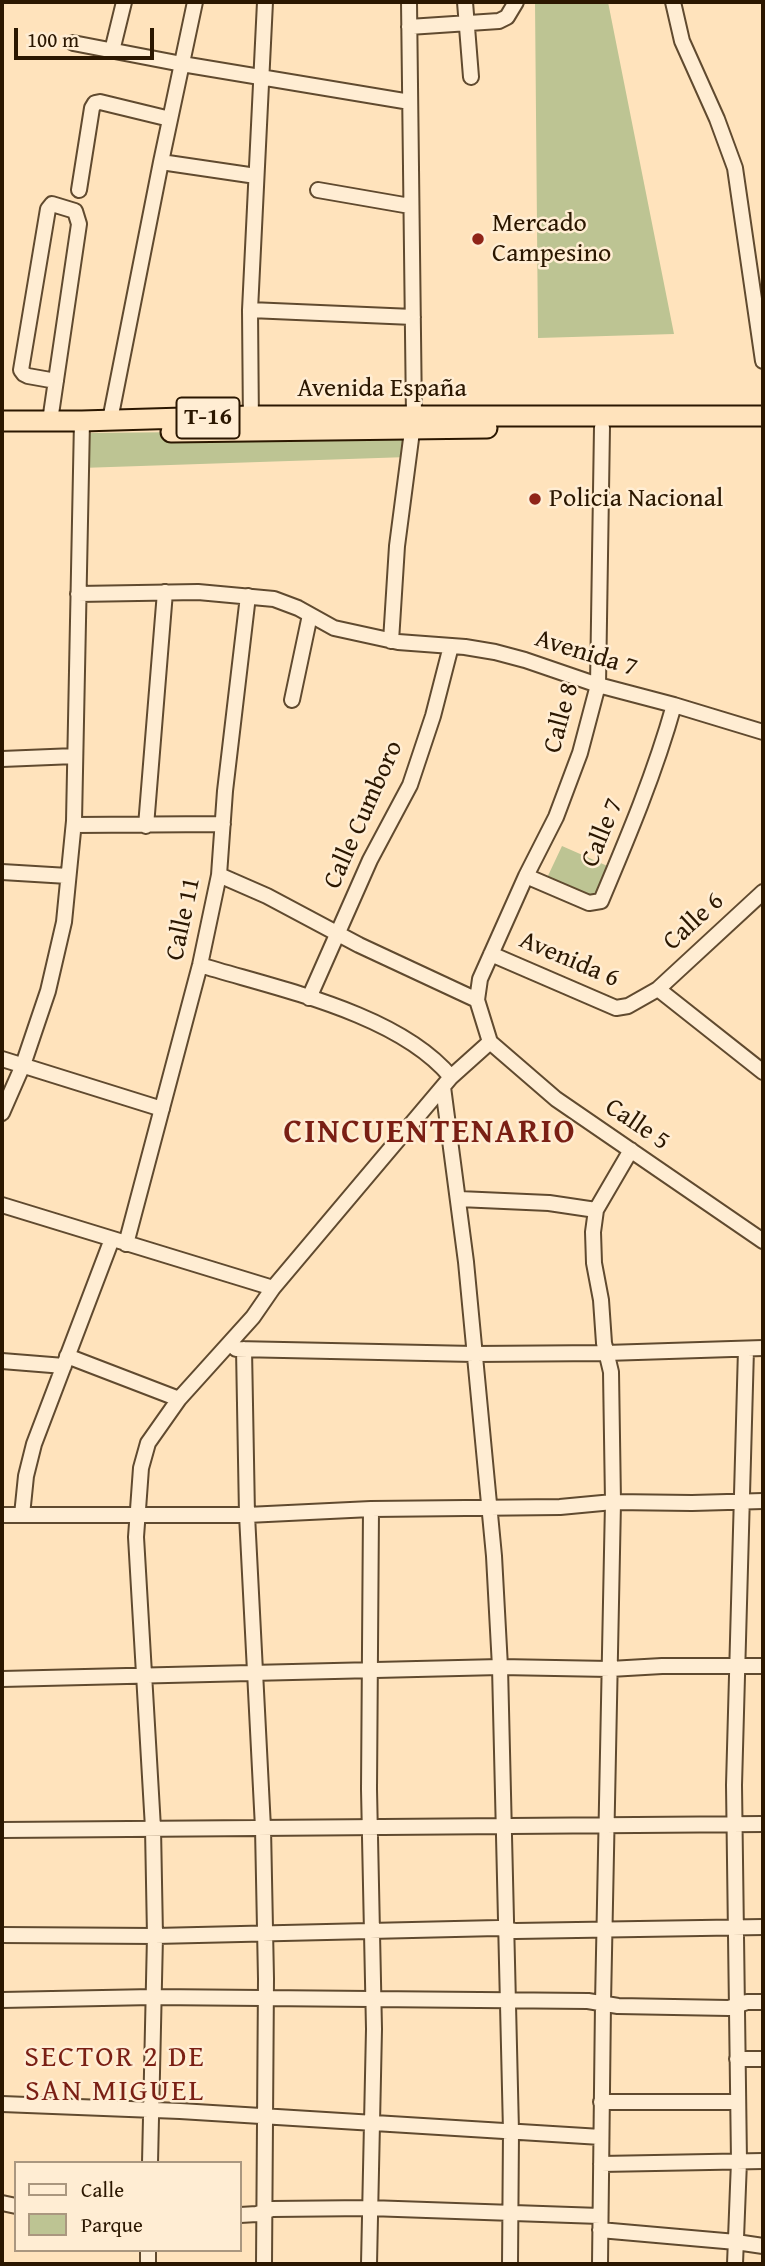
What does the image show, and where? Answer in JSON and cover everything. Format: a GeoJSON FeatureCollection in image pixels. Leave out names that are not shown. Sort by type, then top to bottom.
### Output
{"type":"FeatureCollection","features":[{"type":"Feature","properties":{"kind":"highway","name":"Avenida España"},"geometry":{"type":"LineString","coordinates":[[2,421],[50,421],[82,427],[110,420],[413,423],[763,416]]}},
{"type":"Feature","properties":{"kind":"highway","name":"Avenida España"},"geometry":{"type":"LineString","coordinates":[[2,433],[82,427],[251,423]]}},
{"type":"Feature","properties":{"kind":"highway","name":"Avenida España"},"geometry":{"type":"LineString","coordinates":[[413,423],[763,427]]}},
{"type":"Feature","properties":{"kind":"street"},"geometry":{"type":"LineString","coordinates":[[112,51],[124,2]]}},
{"type":"Feature","properties":{"kind":"street"},"geometry":{"type":"LineString","coordinates":[[110,420],[195,2]]}},
{"type":"Feature","properties":{"kind":"street"},"geometry":{"type":"LineString","coordinates":[[251,423],[250,310],[265,2]]}},
{"type":"Feature","properties":{"kind":"street"},"geometry":{"type":"LineString","coordinates":[[391,641],[397,546],[413,423],[409,2]]}},
{"type":"Feature","properties":{"kind":"street"},"geometry":{"type":"LineString","coordinates":[[465,2],[471,77]]}},
{"type":"Feature","properties":{"kind":"street"},"geometry":{"type":"LineString","coordinates":[[409,27],[499,21],[507,17],[516,2]]}},
{"type":"Feature","properties":{"kind":"street"},"geometry":{"type":"LineString","coordinates":[[673,2],[682,41],[717,119],[735,168],[763,361]]}},
{"type":"Feature","properties":{"kind":"street"},"geometry":{"type":"LineString","coordinates":[[73,43],[410,102]]}},
{"type":"Feature","properties":{"kind":"street"},"geometry":{"type":"LineString","coordinates":[[79,190],[95,103],[170,119]]}},
{"type":"Feature","properties":{"kind":"street"},"geometry":{"type":"LineString","coordinates":[[161,162],[256,176]]}},
{"type":"Feature","properties":{"kind":"street"},"geometry":{"type":"LineString","coordinates":[[318,190],[410,206]]}},
{"type":"Feature","properties":{"kind":"street"},"geometry":{"type":"LineString","coordinates":[[50,421],[56,381],[79,224],[75,211],[52,204],[48,209],[22,370],[28,376],[56,381]]}},
{"type":"Feature","properties":{"kind":"street"},"geometry":{"type":"LineString","coordinates":[[250,310],[413,317]]}},
{"type":"Feature","properties":{"kind":"street"},"geometry":{"type":"LineString","coordinates":[[2,1113],[23,1065],[48,991],[64,922],[74,825],[82,427]]}},
{"type":"Feature","properties":{"kind":"street","name":"Calle 8"},"geometry":{"type":"LineString","coordinates":[[477,1000],[480,979],[526,876],[556,817],[580,753],[598,685],[602,427]]}},
{"type":"Feature","properties":{"kind":"street"},"geometry":{"type":"LineString","coordinates":[[146,826],[164,592]]}},
{"type":"Feature","properties":{"kind":"street","name":"Avenida 7"},"geometry":{"type":"LineString","coordinates":[[78,594],[198,592],[274,599],[334,628],[391,641],[495,652],[598,685],[763,732]]}},
{"type":"Feature","properties":{"kind":"street","name":"Calle 11"},"geometry":{"type":"LineString","coordinates":[[22,1515],[31,1455],[66,1361],[119,1241],[162,1109],[200,965],[219,875],[248,596]]}},
{"type":"Feature","properties":{"kind":"street"},"geometry":{"type":"LineString","coordinates":[[292,700],[310,615]]}},
{"type":"Feature","properties":{"kind":"street","name":"Calle Cumboro"},"geometry":{"type":"LineString","coordinates":[[309,998],[370,860],[410,785],[433,716],[451,646]]}},
{"type":"Feature","properties":{"kind":"street","name":"Calle 7"},"geometry":{"type":"LineString","coordinates":[[526,876],[589,904],[601,901],[637,817],[674,705]]}},
{"type":"Feature","properties":{"kind":"street"},"geometry":{"type":"LineString","coordinates":[[2,758],[75,756]]}},
{"type":"Feature","properties":{"kind":"street"},"geometry":{"type":"LineString","coordinates":[[74,825],[223,824]]}},
{"type":"Feature","properties":{"kind":"street"},"geometry":{"type":"LineString","coordinates":[[2,872],[68,876]]}},
{"type":"Feature","properties":{"kind":"street"},"geometry":{"type":"LineString","coordinates":[[150,2161],[155,1936],[153,1828],[136,1516],[141,1468],[148,1443],[179,1399],[253,1317],[273,1289],[447,1082],[490,1042],[477,1000],[219,875]]}},
{"type":"Feature","properties":{"kind":"street","name":"Calle 6"},"geometry":{"type":"LineString","coordinates":[[658,989],[763,892]]}},
{"type":"Feature","properties":{"kind":"street","name":"Avenida 6"},"geometry":{"type":"LineString","coordinates":[[491,954],[616,1008],[628,1006],[658,989]]}},
{"type":"Feature","properties":{"kind":"street"},"geometry":{"type":"LineString","coordinates":[[200,965],[309,998],[367,1019],[406,1038],[437,1060],[447,1082],[494,1556],[500,1667],[509,2000],[510,2264]]}},
{"type":"Feature","properties":{"kind":"street"},"geometry":{"type":"LineString","coordinates":[[658,989],[763,1072]]}},
{"type":"Feature","properties":{"kind":"street","name":"Calle 5"},"geometry":{"type":"LineString","coordinates":[[490,1042],[556,1099],[763,1241]]}},
{"type":"Feature","properties":{"kind":"street"},"geometry":{"type":"LineString","coordinates":[[2,1059],[162,1109]]}},
{"type":"Feature","properties":{"kind":"street"},"geometry":{"type":"LineString","coordinates":[[600,2264],[613,1502],[611,1372],[594,1263],[593,1232],[596,1210],[631,1150]]}},
{"type":"Feature","properties":{"kind":"street"},"geometry":{"type":"LineString","coordinates":[[459,1199],[549,1203],[596,1210]]}},
{"type":"Feature","properties":{"kind":"street"},"geometry":{"type":"LineString","coordinates":[[2,1205],[273,1289]]}},
{"type":"Feature","properties":{"kind":"street"},"geometry":{"type":"LineString","coordinates":[[223,1349],[474,1354],[763,1348]]}},
{"type":"Feature","properties":{"kind":"street"},"geometry":{"type":"LineString","coordinates":[[244,1349],[247,1514],[263,1828],[266,1998],[264,2264]]}},
{"type":"Feature","properties":{"kind":"street"},"geometry":{"type":"LineString","coordinates":[[735,2264],[739,2161],[734,1824],[746,1349]]}},
{"type":"Feature","properties":{"kind":"street"},"geometry":{"type":"LineString","coordinates":[[2,1361],[66,1361],[179,1399]]}},
{"type":"Feature","properties":{"kind":"street"},"geometry":{"type":"LineString","coordinates":[[2,1515],[247,1514],[488,1506],[560,1507],[613,1502],[763,1501]]}},
{"type":"Feature","properties":{"kind":"street"},"geometry":{"type":"LineString","coordinates":[[369,2264],[373,2000],[369,1671],[372,1509]]}},
{"type":"Feature","properties":{"kind":"street"},"geometry":{"type":"LineString","coordinates":[[2,1679],[500,1667],[610,1669],[763,1666]]}},
{"type":"Feature","properties":{"kind":"street"},"geometry":{"type":"LineString","coordinates":[[2,1830],[763,1824]]}},
{"type":"Feature","properties":{"kind":"street"},"geometry":{"type":"LineString","coordinates":[[2,1935],[155,1936],[498,1928],[605,1930],[763,1927]]}},
{"type":"Feature","properties":{"kind":"street"},"geometry":{"type":"LineString","coordinates":[[2,2000],[153,1997],[509,2000],[729,2008],[747,2002],[763,2002]]}},
{"type":"Feature","properties":{"kind":"street"},"geometry":{"type":"LineString","coordinates":[[737,2059],[763,2059]]}},
{"type":"Feature","properties":{"kind":"street"},"geometry":{"type":"LineString","coordinates":[[601,2102],[738,2102]]}},
{"type":"Feature","properties":{"kind":"street"},"geometry":{"type":"LineString","coordinates":[[2,2104],[151,2110],[601,2137]]}},
{"type":"Feature","properties":{"kind":"street"},"geometry":{"type":"LineString","coordinates":[[601,2164],[763,2161]]}},
{"type":"Feature","properties":{"kind":"street"},"geometry":{"type":"LineString","coordinates":[[242,2215],[272,2209],[369,2208],[511,2213],[763,2246]]}},
{"type":"Feature","properties":{"kind":"green space"},"geometry":{"type":"Polygon","coordinates":[[[535,2],[608,2],[674,334],[538,338],[535,2]]]}},
{"type":"Feature","properties":{"kind":"green space"},"geometry":{"type":"Polygon","coordinates":[[[412,430],[408,457],[81,468],[82,433],[412,430]]]}},
{"type":"Feature","properties":{"kind":"green space"},"geometry":{"type":"Polygon","coordinates":[[[562,846],[612,868],[596,903],[546,880],[562,846]]]}},
{"type":"Feature","properties":{"kind":"place","name":"Mercado Campesino"},"geometry":{"type":"Point","coordinates":[478,239]}},
{"type":"Feature","properties":{"kind":"place","name":"Policia Nacional"},"geometry":{"type":"Point","coordinates":[535,499]}},
{"type":"Feature","properties":{"kind":"district","name":"CINCUENTENARIO"},"geometry":{"type":"Point","coordinates":[430,1134]}},
{"type":"Feature","properties":{"kind":"district","name":"SECTOR 2 DE SAN MIGUEL"},"geometry":{"type":"Point","coordinates":[115,2075]}}]}
